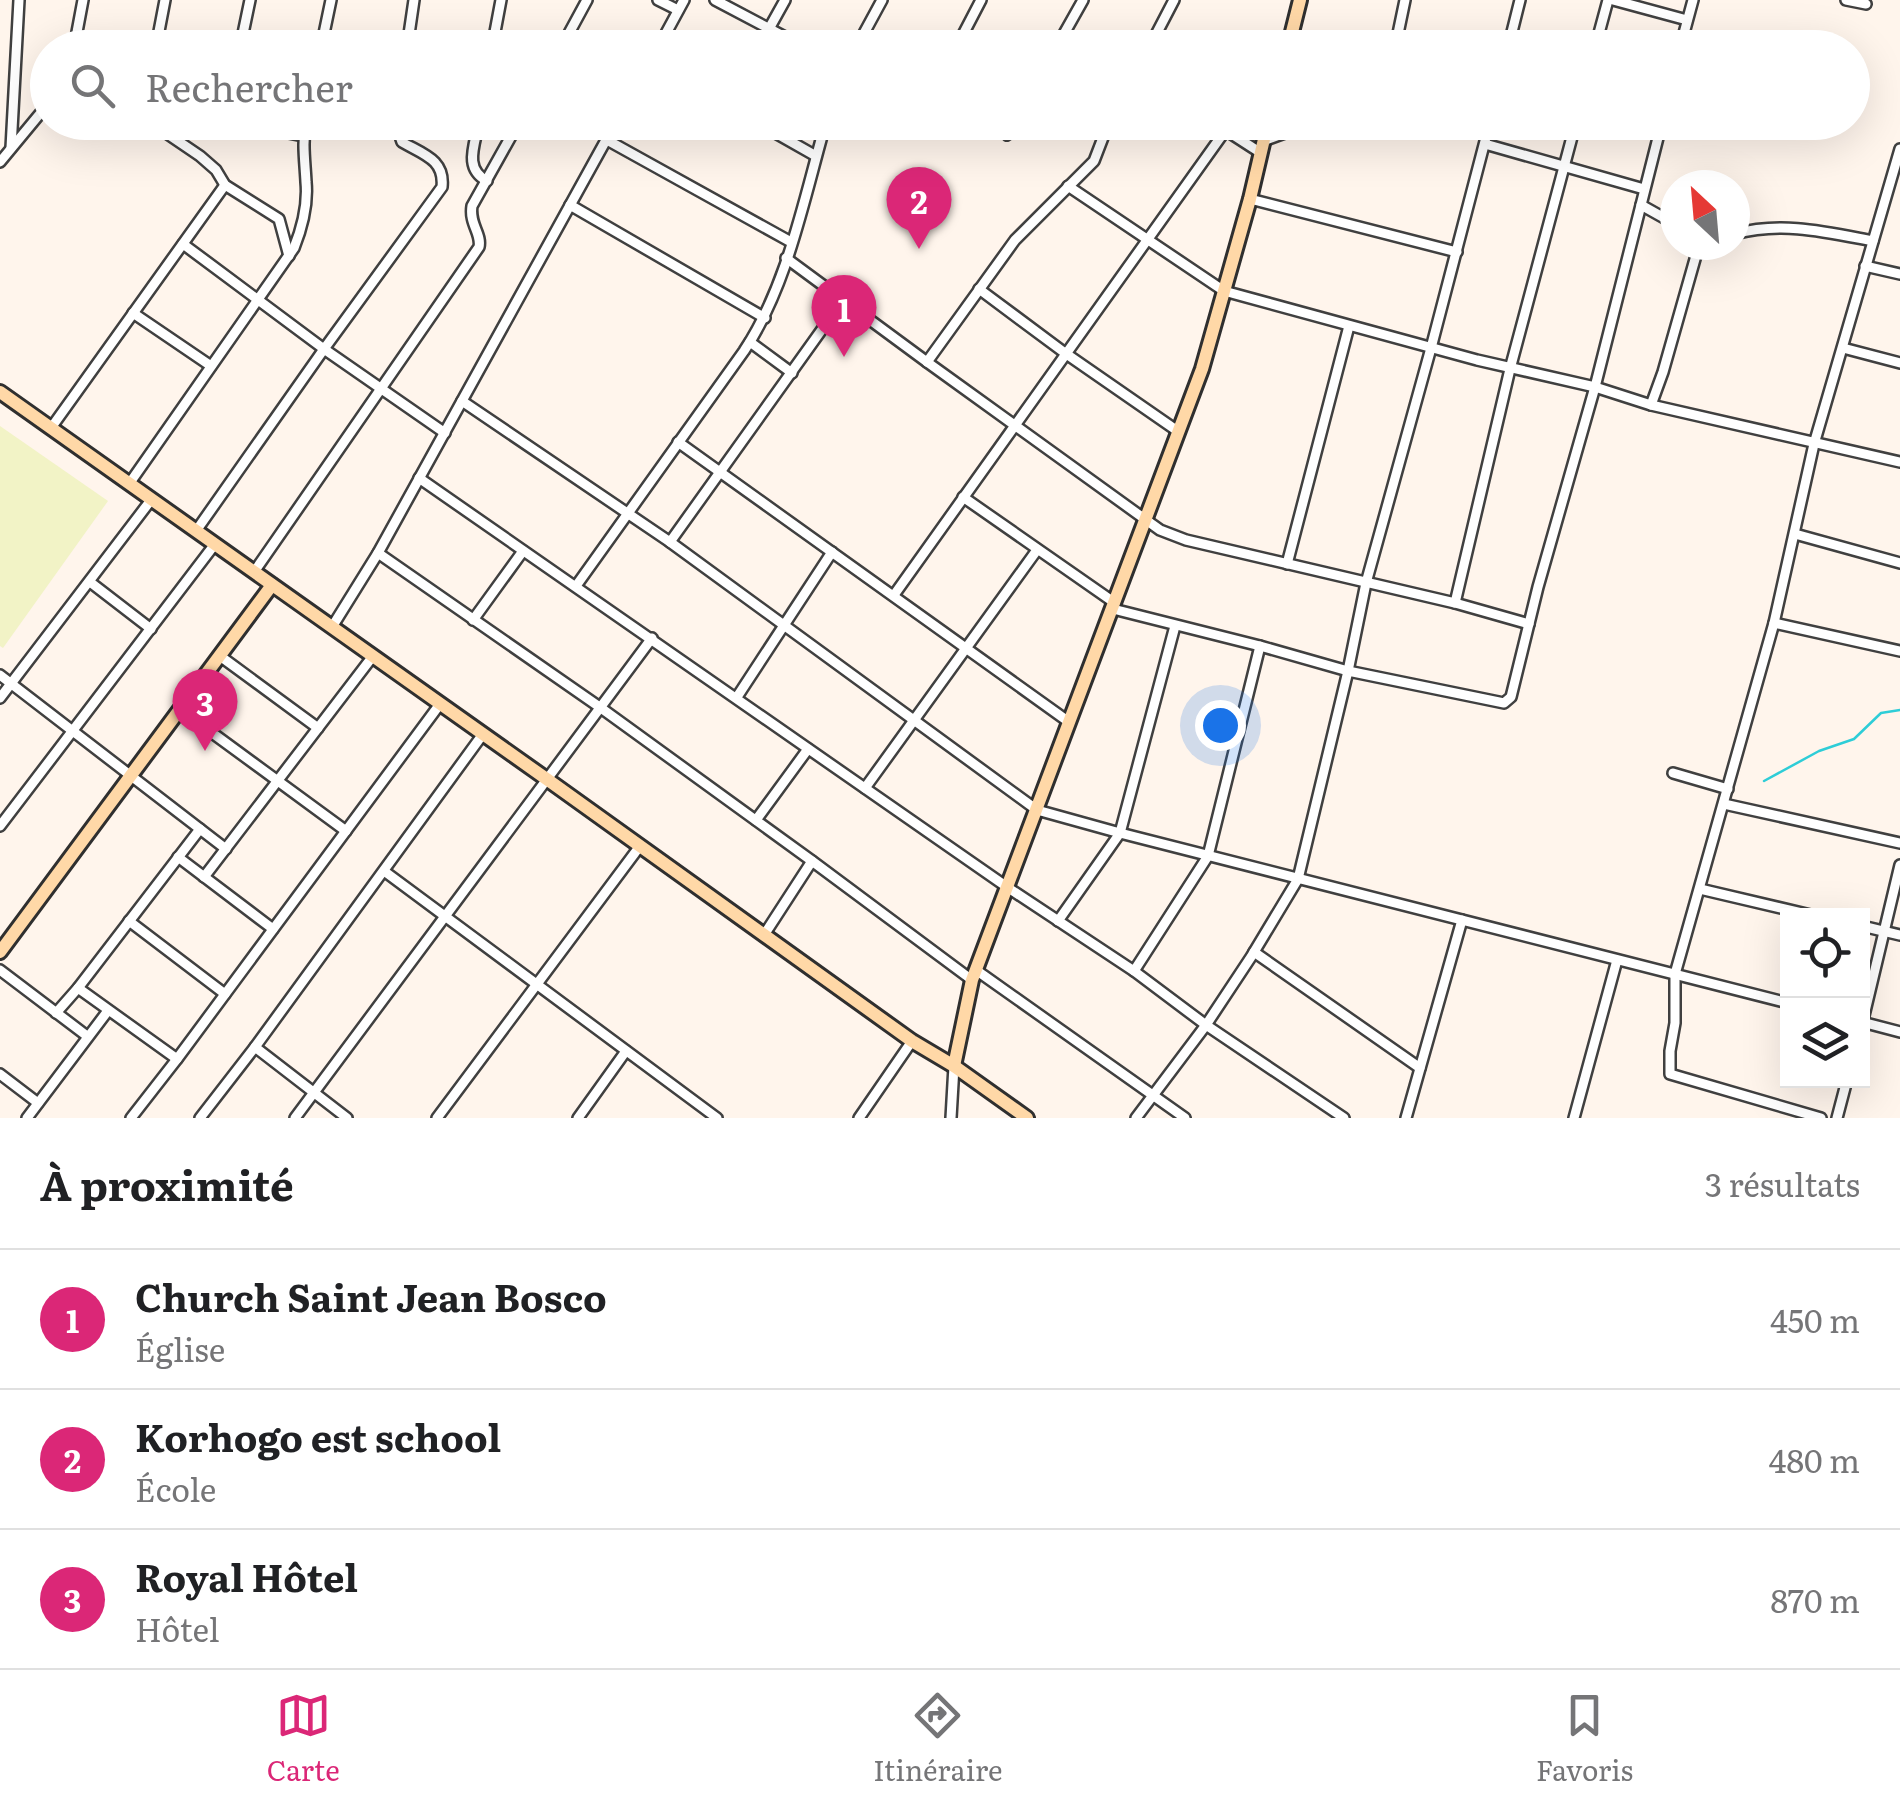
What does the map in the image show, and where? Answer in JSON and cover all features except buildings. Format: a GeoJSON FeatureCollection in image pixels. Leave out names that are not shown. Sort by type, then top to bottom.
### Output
{"type":"FeatureCollection","features":[{"type":"Feature","properties":{"kind":"street"},"geometry":{"type":"LineString","coordinates":[[11,148],[19,0]]}},
{"type":"Feature","properties":{"kind":"street"},"geometry":{"type":"LineString","coordinates":[[77,30],[83,0]]}},
{"type":"Feature","properties":{"kind":"street"},"geometry":{"type":"LineString","coordinates":[[159,30],[165,0]]}},
{"type":"Feature","properties":{"kind":"street"},"geometry":{"type":"LineString","coordinates":[[244,30],[250,0]]}},
{"type":"Feature","properties":{"kind":"street"},"geometry":{"type":"LineString","coordinates":[[325,30],[331,0]]}},
{"type":"Feature","properties":{"kind":"street"},"geometry":{"type":"LineString","coordinates":[[410,30],[414,0]]}},
{"type":"Feature","properties":{"kind":"street"},"geometry":{"type":"LineString","coordinates":[[495,30],[501,0]]}},
{"type":"Feature","properties":{"kind":"street"},"geometry":{"type":"LineString","coordinates":[[570,30],[587,0]]}},
{"type":"Feature","properties":{"kind":"street"},"geometry":{"type":"LineString","coordinates":[[658,0],[681,5],[668,30]]}},
{"type":"Feature","properties":{"kind":"street"},"geometry":{"type":"LineString","coordinates":[[716,0],[774,30]]}},
{"type":"Feature","properties":{"kind":"street"},"geometry":{"type":"LineString","coordinates":[[770,28],[785,0]]}},
{"type":"Feature","properties":{"kind":"street"},"geometry":{"type":"LineString","coordinates":[[866,30],[882,0]]}},
{"type":"Feature","properties":{"kind":"street"},"geometry":{"type":"LineString","coordinates":[[965,30],[981,0]]}},
{"type":"Feature","properties":{"kind":"street"},"geometry":{"type":"LineString","coordinates":[[1066,30],[1083,0]]}},
{"type":"Feature","properties":{"kind":"street"},"geometry":{"type":"LineString","coordinates":[[1158,30],[1174,0]]}},
{"type":"Feature","properties":{"kind":"street"},"geometry":{"type":"LineString","coordinates":[[1292,30],[1300,0]]}},
{"type":"Feature","properties":{"kind":"street"},"geometry":{"type":"LineString","coordinates":[[1398,30],[1405,0]]}},
{"type":"Feature","properties":{"kind":"street"},"geometry":{"type":"LineString","coordinates":[[1512,30],[1520,0]]}},
{"type":"Feature","properties":{"kind":"street"},"geometry":{"type":"LineString","coordinates":[[1601,30],[1610,0],[1687,20]]}},
{"type":"Feature","properties":{"kind":"street"},"geometry":{"type":"LineString","coordinates":[[1684,30],[1693,0]]}},
{"type":"Feature","properties":{"kind":"street"},"geometry":{"type":"LineString","coordinates":[[1846,0],[1866,4]]}},
{"type":"Feature","properties":{"kind":"street"},"geometry":{"type":"LineString","coordinates":[[0,162],[30,125]]}},
{"type":"Feature","properties":{"kind":"street"},"geometry":{"type":"LineString","coordinates":[[176,140],[216,170],[225,184],[280,219],[288,256]]}},
{"type":"Feature","properties":{"kind":"street"},"geometry":{"type":"LineString","coordinates":[[130,484],[298,239],[306,193],[303,140]]}},
{"type":"Feature","properties":{"kind":"street"},"geometry":{"type":"LineString","coordinates":[[196,531],[442,187],[443,178],[434,160],[401,140]]}},
{"type":"Feature","properties":{"kind":"street"},"geometry":{"type":"LineString","coordinates":[[476,140],[472,163],[476,173],[487,181]]}},
{"type":"Feature","properties":{"kind":"street"},"geometry":{"type":"LineString","coordinates":[[254,572],[479,248],[481,243],[470,216],[472,206],[509,140]]}},
{"type":"Feature","properties":{"kind":"street"},"geometry":{"type":"LineString","coordinates":[[332,627],[378,552],[607,140],[791,242]]}},
{"type":"Feature","properties":{"kind":"street"},"geometry":{"type":"LineString","coordinates":[[788,140],[816,156]]}},
{"type":"Feature","properties":{"kind":"street"},"geometry":{"type":"LineString","coordinates":[[576,586],[764,318],[821,140]]}},
{"type":"Feature","properties":{"kind":"street"},"geometry":{"type":"LineString","coordinates":[[927,362],[1015,240],[1094,161],[1102,140]]}},
{"type":"Feature","properties":{"kind":"street"},"geometry":{"type":"LineString","coordinates":[[894,595],[1218,140]]}},
{"type":"Feature","properties":{"kind":"street"},"geometry":{"type":"LineString","coordinates":[[1247,140],[1262,147],[1277,140]]}},
{"type":"Feature","properties":{"kind":"street"},"geometry":{"type":"LineString","coordinates":[[951,1118],[954,1066],[974,975],[1202,369],[1264,140]]}},
{"type":"Feature","properties":{"kind":"street"},"geometry":{"type":"LineString","coordinates":[[1136,1118],[1206,1024],[1298,878],[1366,583],[1485,140]]}},
{"type":"Feature","properties":{"kind":"street"},"geometry":{"type":"LineString","coordinates":[[1455,604],[1510,369],[1571,140]]}},
{"type":"Feature","properties":{"kind":"street"},"geometry":{"type":"LineString","coordinates":[[963,497],[1114,606],[1348,671],[1504,703],[1511,697],[1657,140]]}},
{"type":"Feature","properties":{"kind":"street"},"geometry":{"type":"LineString","coordinates":[[1484,144],[1644,189]]}},
{"type":"Feature","properties":{"kind":"street"},"geometry":{"type":"LineString","coordinates":[[1820,1118],[1670,1074],[1675,974],[1774,622],[1814,444],[1865,266],[1896,179],[1900,149]]}},
{"type":"Feature","properties":{"kind":"street"},"geometry":{"type":"LineString","coordinates":[[51,428],[225,184]]}},
{"type":"Feature","properties":{"kind":"street"},"geometry":{"type":"LineString","coordinates":[[1068,186],[1224,291],[1651,405],[1900,462]]}},
{"type":"Feature","properties":{"kind":"street"},"geometry":{"type":"LineString","coordinates":[[1250,199],[1457,252]]}},
{"type":"Feature","properties":{"kind":"street"},"geometry":{"type":"LineString","coordinates":[[570,205],[764,318]]}},
{"type":"Feature","properties":{"kind":"street"},"geometry":{"type":"LineString","coordinates":[[1641,205],[1660,216]]}},
{"type":"Feature","properties":{"kind":"street"},"geometry":{"type":"LineString","coordinates":[[1750,230],[1797,227],[1873,241]]}},
{"type":"Feature","properties":{"kind":"street"},"geometry":{"type":"LineString","coordinates":[[183,244],[444,433]]}},
{"type":"Feature","properties":{"kind":"street"},"geometry":{"type":"LineString","coordinates":[[786,258],[1160,530],[1186,540],[1530,624]]}},
{"type":"Feature","properties":{"kind":"street"},"geometry":{"type":"LineString","coordinates":[[1651,405],[1695,260]]}},
{"type":"Feature","properties":{"kind":"street"},"geometry":{"type":"LineString","coordinates":[[1865,266],[1900,274]]}},
{"type":"Feature","properties":{"kind":"street"},"geometry":{"type":"LineString","coordinates":[[979,289],[1180,432]]}},
{"type":"Feature","properties":{"kind":"street"},"geometry":{"type":"LineString","coordinates":[[670,542],[843,300]]}},
{"type":"Feature","properties":{"kind":"street"},"geometry":{"type":"LineString","coordinates":[[133,313],[211,366]]}},
{"type":"Feature","properties":{"kind":"street"},"geometry":{"type":"LineString","coordinates":[[1287,564],[1348,326]]}},
{"type":"Feature","properties":{"kind":"street"},"geometry":{"type":"LineString","coordinates":[[750,342],[792,373]]}},
{"type":"Feature","properties":{"kind":"street"},"geometry":{"type":"LineString","coordinates":[[1843,348],[1900,363]]}},
{"type":"Feature","properties":{"kind":"street"},"geometry":{"type":"LineString","coordinates":[[0,392],[1026,1118]]}},
{"type":"Feature","properties":{"kind":"street"},"geometry":{"type":"LineString","coordinates":[[462,401],[670,542],[1037,810],[1780,1001]]}},
{"type":"Feature","properties":{"kind":"street"},"geometry":{"type":"LineString","coordinates":[[678,442],[1070,722]]}},
{"type":"Feature","properties":{"kind":"street"},"geometry":{"type":"LineString","coordinates":[[419,478],[1344,1118]]}},
{"type":"Feature","properties":{"kind":"street"},"geometry":{"type":"LineString","coordinates":[[0,698],[152,500]]}},
{"type":"Feature","properties":{"kind":"street"},"geometry":{"type":"LineString","coordinates":[[1795,534],[1900,563]]}},
{"type":"Feature","properties":{"kind":"street"},"geometry":{"type":"LineString","coordinates":[[0,826],[215,544]]}},
{"type":"Feature","properties":{"kind":"street"},"geometry":{"type":"LineString","coordinates":[[865,788],[1037,550]]}},
{"type":"Feature","properties":{"kind":"street"},"geometry":{"type":"LineString","coordinates":[[473,620],[523,551]]}},
{"type":"Feature","properties":{"kind":"street"},"geometry":{"type":"LineString","coordinates":[[378,552],[974,975],[1185,1118]]}},
{"type":"Feature","properties":{"kind":"street"},"geometry":{"type":"LineString","coordinates":[[737,697],[832,552]]}},
{"type":"Feature","properties":{"kind":"street"},"geometry":{"type":"LineString","coordinates":[[90,582],[151,628]]}},
{"type":"Feature","properties":{"kind":"street"},"geometry":{"type":"LineString","coordinates":[[0,952],[272,585]]}},
{"type":"Feature","properties":{"kind":"street"},"geometry":{"type":"LineString","coordinates":[[1774,622],[1900,651]]}},
{"type":"Feature","properties":{"kind":"street"},"geometry":{"type":"LineString","coordinates":[[1058,920],[1120,833],[1175,626]]}},
{"type":"Feature","properties":{"kind":"street"},"geometry":{"type":"LineString","coordinates":[[295,1118],[652,638]]}},
{"type":"Feature","properties":{"kind":"street"},"geometry":{"type":"LineString","coordinates":[[1134,970],[1208,856],[1260,646]]}},
{"type":"Feature","properties":{"kind":"street"},"geometry":{"type":"LineString","coordinates":[[220,656],[318,728]]}},
{"type":"Feature","properties":{"kind":"street"},"geometry":{"type":"LineString","coordinates":[[204,877],[373,656]]}},
{"type":"Feature","properties":{"kind":"street"},"geometry":{"type":"LineString","coordinates":[[0,675],[226,849]]}},
{"type":"Feature","properties":{"kind":"street"},"geometry":{"type":"LineString","coordinates":[[131,1118],[440,704]]}},
{"type":"Feature","properties":{"kind":"street"},"geometry":{"type":"LineString","coordinates":[[180,710],[346,832]]}},
{"type":"Feature","properties":{"kind":"street"},"geometry":{"type":"LineString","coordinates":[[200,1118],[483,734]]}},
{"type":"Feature","properties":{"kind":"street"},"geometry":{"type":"LineString","coordinates":[[756,820],[808,750]]}},
{"type":"Feature","properties":{"kind":"street"},"geometry":{"type":"LineString","coordinates":[[1673,773],[1728,789]]}},
{"type":"Feature","properties":{"kind":"street"},"geometry":{"type":"LineString","coordinates":[[1724,804],[1900,843]]}},
{"type":"Feature","properties":{"kind":"street"},"geometry":{"type":"LineString","coordinates":[[56,1013],[200,829]]}},
{"type":"Feature","properties":{"kind":"street"},"geometry":{"type":"LineString","coordinates":[[437,1118],[640,846]]}},
{"type":"Feature","properties":{"kind":"street"},"geometry":{"type":"LineString","coordinates":[[178,857],[274,929]]}},
{"type":"Feature","properties":{"kind":"street"},"geometry":{"type":"LineString","coordinates":[[764,935],[812,861]]}},
{"type":"Feature","properties":{"kind":"street"},"geometry":{"type":"LineString","coordinates":[[1869,998],[1900,865]]}},
{"type":"Feature","properties":{"kind":"street"},"geometry":{"type":"LineString","coordinates":[[384,870],[717,1118]]}},
{"type":"Feature","properties":{"kind":"street"},"geometry":{"type":"LineString","coordinates":[[1700,889],[1781,908]]}},
{"type":"Feature","properties":{"kind":"street"},"geometry":{"type":"LineString","coordinates":[[1406,1118],[1462,920]]}},
{"type":"Feature","properties":{"kind":"street"},"geometry":{"type":"LineString","coordinates":[[129,922],[226,994]]}},
{"type":"Feature","properties":{"kind":"street"},"geometry":{"type":"LineString","coordinates":[[1870,928],[1900,935]]}},
{"type":"Feature","properties":{"kind":"street"},"geometry":{"type":"LineString","coordinates":[[1254,952],[1420,1068]]}},
{"type":"Feature","properties":{"kind":"street"},"geometry":{"type":"LineString","coordinates":[[1574,1118],[1618,960]]}},
{"type":"Feature","properties":{"kind":"street"},"geometry":{"type":"LineString","coordinates":[[0,970],[87,1036]]}},
{"type":"Feature","properties":{"kind":"street"},"geometry":{"type":"LineString","coordinates":[[78,988],[178,1059]]}},
{"type":"Feature","properties":{"kind":"street"},"geometry":{"type":"LineString","coordinates":[[26,1118],[108,1012]]}},
{"type":"Feature","properties":{"kind":"street"},"geometry":{"type":"LineString","coordinates":[[1870,1025],[1900,1032]]}},
{"type":"Feature","properties":{"kind":"street"},"geometry":{"type":"LineString","coordinates":[[860,1118],[912,1041]]}},
{"type":"Feature","properties":{"kind":"street"},"geometry":{"type":"LineString","coordinates":[[255,1047],[346,1118]]}},
{"type":"Feature","properties":{"kind":"street"},"geometry":{"type":"LineString","coordinates":[[578,1118],[626,1051]]}},
{"type":"Feature","properties":{"kind":"street"},"geometry":{"type":"LineString","coordinates":[[0,1074],[38,1102]]}},
{"type":"Feature","properties":{"kind":"street"},"geometry":{"type":"LineString","coordinates":[[1837,1118],[1845,1088]]}},
{"type":"Feature","properties":{"kind":"green space"},"geometry":{"type":"Polygon","coordinates":[[[0,426],[108,501],[3,648],[0,646],[0,426]]]}},
{"type":"Feature","properties":{"kind":"waterway"},"geometry":{"type":"LineString","coordinates":[[1764,781],[1819,751],[1854,739],[1881,713],[1900,710]]}},
{"type":"Feature","properties":{"kind":"place","name":"Korhogo est school"},"geometry":{"type":"Point","coordinates":[919,249]}},
{"type":"Feature","properties":{"kind":"place","name":"Church Saint Jean Bosco"},"geometry":{"type":"Point","coordinates":[844,357]}},
{"type":"Feature","properties":{"kind":"place","name":"Royal Hôtel"},"geometry":{"type":"Point","coordinates":[205,751]}}]}
